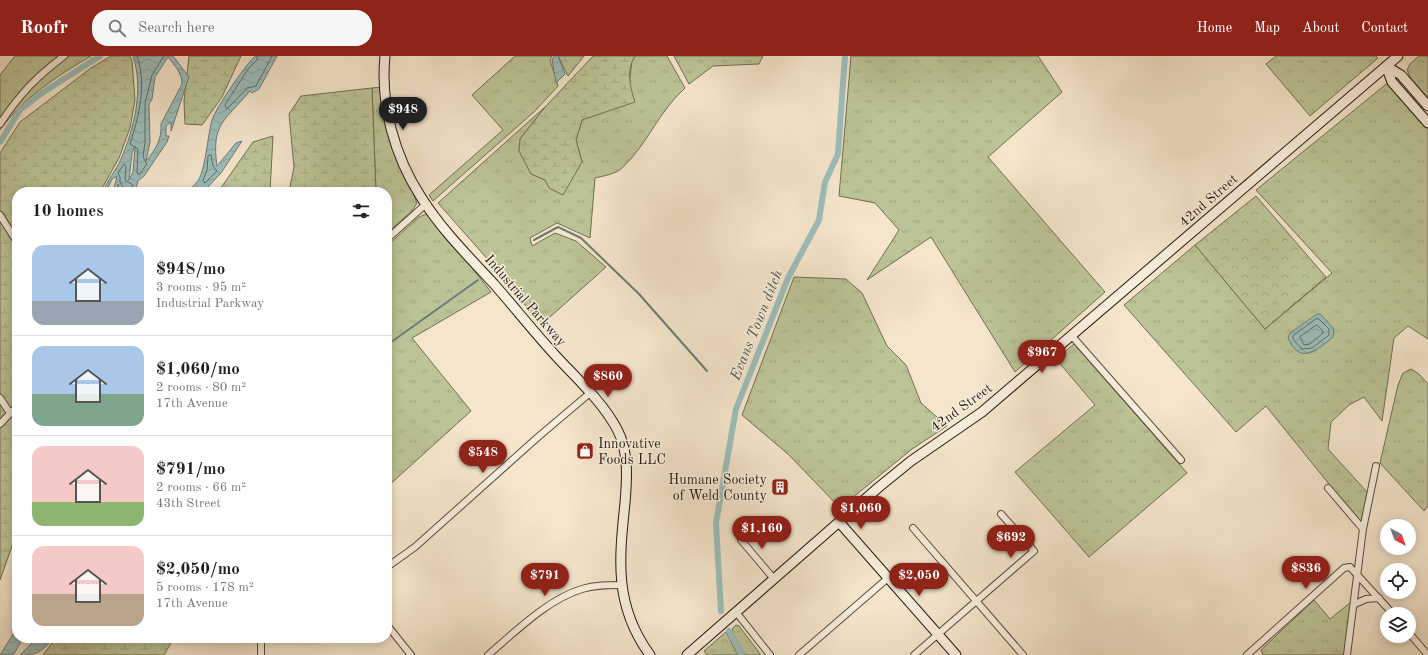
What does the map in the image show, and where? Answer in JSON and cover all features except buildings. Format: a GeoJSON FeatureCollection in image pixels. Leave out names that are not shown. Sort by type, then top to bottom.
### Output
{"type":"FeatureCollection","features":[{"type":"Feature","properties":{"kind":"main road","name":"Industrial Parkway"},"geometry":{"type":"LineString","coordinates":[[385,56],[384,83],[390,125],[403,163],[426,204],[463,250],[590,393],[617,429],[625,454],[626,480],[620,562],[622,585],[628,614],[633,628],[650,655]]}},
{"type":"Feature","properties":{"kind":"main road","name":"42nd Street"},"geometry":{"type":"LineString","coordinates":[[687,655],[911,461],[982,412],[1398,56]]}},
{"type":"Feature","properties":{"kind":"main road"},"geometry":{"type":"LineString","coordinates":[[1382,69],[1401,74],[1428,106]]}},
{"type":"Feature","properties":{"kind":"main road"},"geometry":{"type":"LineString","coordinates":[[1382,69],[1428,123]]}},
{"type":"Feature","properties":{"kind":"main road"},"geometry":{"type":"LineString","coordinates":[[839,522],[956,655]]}},
{"type":"Feature","properties":{"kind":"street"},"geometry":{"type":"LineString","coordinates":[[0,124],[23,91],[44,71],[64,56]]}},
{"type":"Feature","properties":{"kind":"street"},"geometry":{"type":"LineString","coordinates":[[392,235],[426,204]]}},
{"type":"Feature","properties":{"kind":"street"},"geometry":{"type":"LineString","coordinates":[[0,215],[12,234]]}},
{"type":"Feature","properties":{"kind":"street"},"geometry":{"type":"LineString","coordinates":[[1071,335],[1181,460]]}},
{"type":"Feature","properties":{"kind":"street"},"geometry":{"type":"LineString","coordinates":[[392,563],[415,547],[538,437],[590,393]]}},
{"type":"Feature","properties":{"kind":"street"},"geometry":{"type":"LineString","coordinates":[[0,398],[10,413],[0,424]]}},
{"type":"Feature","properties":{"kind":"street"},"geometry":{"type":"LineString","coordinates":[[1347,655],[1355,604],[1363,529],[1376,466]]}},
{"type":"Feature","properties":{"kind":"street"},"geometry":{"type":"LineString","coordinates":[[1328,488],[1363,529]]}},
{"type":"Feature","properties":{"kind":"street"},"geometry":{"type":"LineString","coordinates":[[914,655],[1034,551],[1001,514]]}},
{"type":"Feature","properties":{"kind":"street"},"geometry":{"type":"LineString","coordinates":[[749,521],[741,540],[774,579]]}},
{"type":"Feature","properties":{"kind":"street"},"geometry":{"type":"LineString","coordinates":[[913,528],[1023,655]]}},
{"type":"Feature","properties":{"kind":"street"},"geometry":{"type":"LineString","coordinates":[[1247,655],[1344,568],[1350,568],[1387,607]]}},
{"type":"Feature","properties":{"kind":"street"},"geometry":{"type":"LineString","coordinates":[[799,655],[888,578]]}},
{"type":"Feature","properties":{"kind":"street"},"geometry":{"type":"LineString","coordinates":[[488,655],[512,634],[562,597],[588,587],[622,585]]}},
{"type":"Feature","properties":{"kind":"street"},"geometry":{"type":"LineString","coordinates":[[1355,604],[1366,599],[1379,598]]}},
{"type":"Feature","properties":{"kind":"street"},"geometry":{"type":"LineString","coordinates":[[736,612],[770,655]]}},
{"type":"Feature","properties":{"kind":"street"},"geometry":{"type":"LineString","coordinates":[[392,631],[411,655]]}},
{"type":"Feature","properties":{"kind":"street"},"geometry":{"type":"LineString","coordinates":[[1416,641],[1428,655]]}},
{"type":"Feature","properties":{"kind":"street"},"geometry":{"type":"LineString","coordinates":[[261,643],[261,655]]}},
{"type":"Feature","properties":{"kind":"green space"},"geometry":{"type":"Polygon","coordinates":[[[15,56],[91,56],[41,88],[9,118],[0,130],[0,75],[15,56]]]}},
{"type":"Feature","properties":{"kind":"green space"},"geometry":{"type":"Polygon","coordinates":[[[111,56],[130,56],[132,61],[135,100],[130,128],[119,158],[103,187],[12,187],[12,546],[0,580],[0,153],[20,122],[91,68],[111,56]]]}},
{"type":"Feature","properties":{"kind":"green space"},"geometry":{"type":"Polygon","coordinates":[[[189,56],[241,56],[222,97],[202,125],[185,124],[184,101],[189,56]]]}},
{"type":"Feature","properties":{"kind":"green space"},"geometry":{"type":"Polygon","coordinates":[[[515,56],[552,56],[550,60],[558,86],[535,111],[433,201],[429,195],[503,130],[472,95],[515,56]]]}},
{"type":"Feature","properties":{"kind":"green space"},"geometry":{"type":"Polygon","coordinates":[[[558,56],[584,56],[568,76],[558,56]]]}},
{"type":"Feature","properties":{"kind":"green space"},"geometry":{"type":"Polygon","coordinates":[[[593,56],[635,56],[630,67],[630,85],[635,102],[582,120],[576,140],[582,162],[563,195],[549,188],[545,180],[531,174],[519,151],[520,139],[546,106],[593,56]]]}},
{"type":"Feature","properties":{"kind":"green space"},"geometry":{"type":"Polygon","coordinates":[[[635,56],[667,56],[685,88],[668,107],[639,149],[622,168],[613,173],[595,178],[590,238],[557,223],[530,238],[532,246],[555,233],[576,241],[606,267],[541,325],[498,271],[438,203],[546,106],[520,139],[531,174],[546,180],[582,162],[576,140],[582,120],[629,86],[632,60],[635,56]]]}},
{"type":"Feature","properties":{"kind":"green space"},"geometry":{"type":"Polygon","coordinates":[[[674,56],[763,56],[759,64],[713,66],[689,84],[674,56]]]}},
{"type":"Feature","properties":{"kind":"green space"},"geometry":{"type":"Polygon","coordinates":[[[851,56],[1038,56],[1062,92],[988,157],[1105,292],[1015,372],[931,237],[867,280],[899,230],[875,203],[839,196],[851,56]]]}},
{"type":"Feature","properties":{"kind":"green space"},"geometry":{"type":"Polygon","coordinates":[[[1276,56],[1376,56],[1378,58],[1310,116],[1266,64],[1276,56]]]}},
{"type":"Feature","properties":{"kind":"green space"},"geometry":{"type":"Polygon","coordinates":[[[1419,56],[1428,56],[1428,98],[1410,77],[1407,70],[1410,64],[1419,56]]]}},
{"type":"Feature","properties":{"kind":"green space"},"geometry":{"type":"Polygon","coordinates":[[[1390,81],[1428,125],[1428,339],[1408,326],[1394,338],[1382,421],[1364,397],[1349,405],[1331,422],[1328,449],[1367,492],[1362,525],[1266,406],[1236,432],[1124,305],[1195,245],[1265,329],[1332,273],[1256,190],[1390,81]]]}},
{"type":"Feature","properties":{"kind":"green space"},"geometry":{"type":"Polygon","coordinates":[[[381,87],[390,137],[417,203],[412,211],[392,229],[392,187],[376,187],[372,88],[381,87]]]}},
{"type":"Feature","properties":{"kind":"green space"},"geometry":{"type":"Polygon","coordinates":[[[372,88],[376,187],[290,187],[294,167],[289,114],[301,96],[372,88]]]}},
{"type":"Feature","properties":{"kind":"green space"},"geometry":{"type":"Polygon","coordinates":[[[273,136],[270,187],[222,187],[253,142],[273,136]]]}},
{"type":"Feature","properties":{"kind":"green space"},"geometry":{"type":"Polygon","coordinates":[[[1256,196],[1326,277],[1265,329],[1195,245],[1256,196]]]}},
{"type":"Feature","properties":{"kind":"green space"},"geometry":{"type":"Polygon","coordinates":[[[426,214],[433,218],[491,292],[412,338],[471,411],[392,482],[392,241],[419,217],[426,214]]]}},
{"type":"Feature","properties":{"kind":"green space"},"geometry":{"type":"Polygon","coordinates":[[[794,277],[846,279],[862,293],[887,346],[906,365],[921,403],[947,426],[912,449],[840,508],[789,455],[742,415],[794,277]]]}},
{"type":"Feature","properties":{"kind":"green space"},"geometry":{"type":"Polygon","coordinates":[[[1074,344],[1187,473],[1089,557],[1015,472],[1095,405],[1056,359],[1074,344]]]}},
{"type":"Feature","properties":{"kind":"green space"},"geometry":{"type":"Polygon","coordinates":[[[1411,369],[1419,374],[1428,384],[1428,506],[1424,511],[1380,463],[1398,385],[1403,373],[1411,369]]]}},
{"type":"Feature","properties":{"kind":"green space"},"geometry":{"type":"Polygon","coordinates":[[[1314,600],[1330,619],[1351,602],[1344,655],[1263,655],[1261,650],[1314,600]]]}},
{"type":"Feature","properties":{"kind":"green space"},"geometry":{"type":"Polygon","coordinates":[[[736,625],[739,626],[761,655],[745,655],[732,631],[736,625]]]}},
{"type":"Feature","properties":{"kind":"green space"},"geometry":{"type":"Polygon","coordinates":[[[726,632],[738,655],[707,655],[704,651],[726,632]]]}},
{"type":"Feature","properties":{"kind":"green space"},"geometry":{"type":"Polygon","coordinates":[[[52,643],[171,643],[164,655],[43,655],[52,643]]]}},
{"type":"Feature","properties":{"kind":"water"},"geometry":{"type":"Polygon","coordinates":[[[133,56],[173,56],[189,77],[171,131],[171,122],[166,126],[166,136],[169,136],[167,142],[144,176],[138,181],[136,187],[118,187],[118,184],[118,187],[114,187],[117,176],[112,179],[108,187],[105,187],[117,168],[130,135],[136,109],[138,82],[133,56]],[[168,57],[155,77],[152,99],[149,104],[150,142],[146,161],[158,144],[161,124],[182,84],[182,80],[176,67],[168,57]],[[135,146],[132,153],[129,180],[133,172],[135,146]]]}},
{"type":"Feature","properties":{"kind":"water"},"geometry":{"type":"Polygon","coordinates":[[[255,56],[277,56],[259,89],[252,93],[250,91],[227,117],[218,131],[216,140],[217,166],[236,143],[242,141],[221,173],[208,187],[192,187],[200,178],[212,120],[219,106],[244,69],[255,56]]]}},
{"type":"Feature","properties":{"kind":"water"},"geometry":{"type":"Polygon","coordinates":[[[554,56],[558,56],[565,74],[556,83],[552,60],[554,56]]]}},
{"type":"Feature","properties":{"kind":"water"},"geometry":{"type":"Polygon","coordinates":[[[1317,314],[1320,314],[1334,329],[1333,337],[1321,347],[1309,353],[1298,351],[1293,347],[1288,338],[1290,333],[1317,314]]]}},
{"type":"Feature","properties":{"kind":"water"},"geometry":{"type":"Polygon","coordinates":[[[12,636],[12,643],[20,643],[14,654],[0,655],[12,636]]]}},
{"type":"Feature","properties":{"kind":"water"},"geometry":{"type":"Polygon","coordinates":[[[32,643],[49,643],[39,652],[20,655],[32,643]]]}},
{"type":"Feature","properties":{"kind":"waterway"},"geometry":{"type":"LineString","coordinates":[[0,142],[20,110],[42,93],[100,56]]}},
{"type":"Feature","properties":{"kind":"waterway","name":"Evans Town ditch"},"geometry":{"type":"LineString","coordinates":[[721,611],[716,523],[736,409],[788,278],[819,220],[825,182],[838,154],[845,56]]}},
{"type":"Feature","properties":{"kind":"waterway"},"geometry":{"type":"LineString","coordinates":[[534,240],[558,227],[581,238],[639,294],[707,371]]}},
{"type":"Feature","properties":{"kind":"waterway"},"geometry":{"type":"LineString","coordinates":[[392,341],[478,280]]}},
{"type":"Feature","properties":{"kind":"waterway","name":"Evans Town ditch"},"geometry":{"type":"LineString","coordinates":[[729,631],[742,655]]}},
{"type":"Feature","properties":{"kind":"place","name":"Innovative Foods LLC"},"geometry":{"type":"Point","coordinates":[585,451]}},
{"type":"Feature","properties":{"kind":"place","name":"Humane Society of Weld County"},"geometry":{"type":"Point","coordinates":[780,487]}}]}
